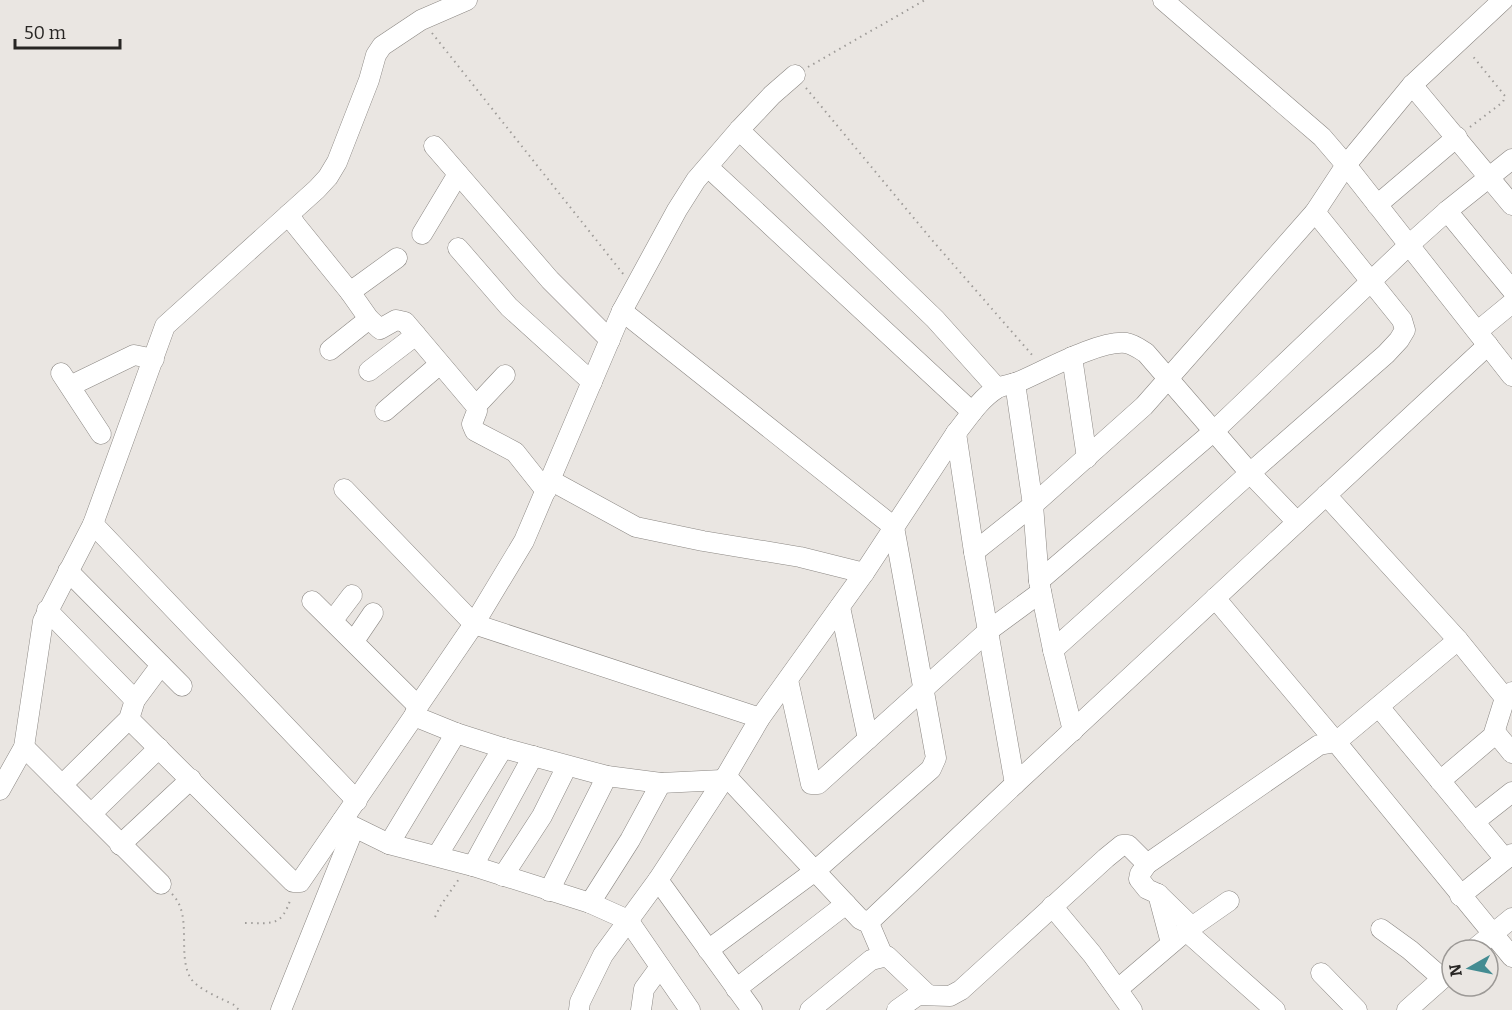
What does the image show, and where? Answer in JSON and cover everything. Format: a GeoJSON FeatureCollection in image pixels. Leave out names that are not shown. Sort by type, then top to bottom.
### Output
{"type":"FeatureCollection","features":[{"type":"Feature","properties":{"kind":"street"},"geometry":{"type":"LineString","coordinates":[[0,790],[24,747],[43,621],[93,524],[165,326],[328,177],[337,162],[381,46],[421,20],[467,0]]}},
{"type":"Feature","properties":{"kind":"street"},"geometry":{"type":"LineString","coordinates":[[1162,0],[1322,137],[1512,376]]}},
{"type":"Feature","properties":{"kind":"street"},"geometry":{"type":"LineString","coordinates":[[974,552],[1087,458],[1170,379],[1190,353],[1315,212],[1346,165],[1412,85],[1503,0]]}},
{"type":"Feature","properties":{"kind":"street"},"geometry":{"type":"LineString","coordinates":[[281,1010],[357,801],[474,624],[524,541],[622,311],[677,210],[696,180],[772,95],[795,75]]}},
{"type":"Feature","properties":{"kind":"street"},"geometry":{"type":"LineString","coordinates":[[1412,85],[1512,205]]}},
{"type":"Feature","properties":{"kind":"street"},"geometry":{"type":"LineString","coordinates":[[740,130],[1006,385],[1033,505],[1040,587],[1073,730]]}},
{"type":"Feature","properties":{"kind":"street"},"geometry":{"type":"LineString","coordinates":[[1377,205],[1457,137]]}},
{"type":"Feature","properties":{"kind":"street"},"geometry":{"type":"LineString","coordinates":[[434,146],[550,280],[610,340]]}},
{"type":"Feature","properties":{"kind":"street"},"geometry":{"type":"LineString","coordinates":[[788,680],[811,784],[818,784],[1214,431],[1370,280],[1447,211],[1512,159]]}},
{"type":"Feature","properties":{"kind":"street"},"geometry":{"type":"LineString","coordinates":[[708,167],[972,412]]}},
{"type":"Feature","properties":{"kind":"street"},"geometry":{"type":"LineString","coordinates":[[423,234],[458,174]]}},
{"type":"Feature","properties":{"kind":"street"},"geometry":{"type":"LineString","coordinates":[[1447,211],[1512,290]]}},
{"type":"Feature","properties":{"kind":"street"},"geometry":{"type":"LineString","coordinates":[[1053,650],[1386,354],[1405,330],[1402,320],[1315,212]]}},
{"type":"Feature","properties":{"kind":"street"},"geometry":{"type":"LineString","coordinates":[[289,214],[295,225],[369,319],[380,329],[396,320],[405,322],[476,406],[477,411],[472,424],[475,431],[515,452],[548,485],[636,527],[800,557],[864,573]]}},
{"type":"Feature","properties":{"kind":"street"},"geometry":{"type":"LineString","coordinates":[[458,248],[509,307],[591,382]]}},
{"type":"Feature","properties":{"kind":"street"},"geometry":{"type":"LineString","coordinates":[[350,292],[397,258]]}},
{"type":"Feature","properties":{"kind":"street"},"geometry":{"type":"LineString","coordinates":[[724,778],[860,919],[871,920],[1326,495],[1483,338],[1512,303]]}},
{"type":"Feature","properties":{"kind":"street"},"geometry":{"type":"LineString","coordinates":[[622,311],[894,527],[936,758],[931,769],[815,871],[708,950]]}},
{"type":"Feature","properties":{"kind":"street"},"geometry":{"type":"LineString","coordinates":[[330,350],[369,319]]}},
{"type":"Feature","properties":{"kind":"street"},"geometry":{"type":"LineString","coordinates":[[369,371],[416,335]]}},
{"type":"Feature","properties":{"kind":"street"},"geometry":{"type":"LineString","coordinates":[[579,1010],[580,1002],[603,955],[658,880],[760,718],[864,573],[956,433],[972,412],[1006,385],[1072,357],[1125,343],[1146,353],[1250,473],[1297,522]]}},
{"type":"Feature","properties":{"kind":"street"},"geometry":{"type":"LineString","coordinates":[[101,434],[66,379],[134,355],[154,359]]}},
{"type":"Feature","properties":{"kind":"street"},"geometry":{"type":"LineString","coordinates":[[1072,357],[1087,458]]}},
{"type":"Feature","properties":{"kind":"street"},"geometry":{"type":"LineString","coordinates":[[385,411],[440,364]]}},
{"type":"Feature","properties":{"kind":"street"},"geometry":{"type":"LineString","coordinates":[[476,406],[505,375]]}},
{"type":"Feature","properties":{"kind":"street"},"geometry":{"type":"LineString","coordinates":[[956,433],[974,552],[1015,784]]}},
{"type":"Feature","properties":{"kind":"street"},"geometry":{"type":"LineString","coordinates":[[344,489],[474,624],[760,718]]}},
{"type":"Feature","properties":{"kind":"street"},"geometry":{"type":"LineString","coordinates":[[1326,495],[1508,695],[1494,728],[1512,753]]}},
{"type":"Feature","properties":{"kind":"street"},"geometry":{"type":"LineString","coordinates":[[93,524],[357,801]]}},
{"type":"Feature","properties":{"kind":"street"},"geometry":{"type":"LineString","coordinates":[[68,571],[182,686]]}},
{"type":"Feature","properties":{"kind":"street"},"geometry":{"type":"LineString","coordinates":[[333,620],[352,595]]}},
{"type":"Feature","properties":{"kind":"street"},"geometry":{"type":"LineString","coordinates":[[1215,598],[1512,957]]}},
{"type":"Feature","properties":{"kind":"street"},"geometry":{"type":"LineString","coordinates":[[312,602],[354,641],[416,711],[456,733],[607,776],[661,783],[724,778]]}},
{"type":"Feature","properties":{"kind":"street"},"geometry":{"type":"LineString","coordinates":[[840,607],[868,739]]}},
{"type":"Feature","properties":{"kind":"street"},"geometry":{"type":"LineString","coordinates":[[47,610],[132,709],[159,748],[297,883],[348,824]]}},
{"type":"Feature","properties":{"kind":"street"},"geometry":{"type":"LineString","coordinates":[[354,641],[373,614]]}},
{"type":"Feature","properties":{"kind":"street"},"geometry":{"type":"LineString","coordinates":[[1275,1010],[1183,934],[1158,894],[1147,889],[1139,879],[1140,874],[1147,864],[1319,745],[1336,742],[1458,640]]}},
{"type":"Feature","properties":{"kind":"street"},"geometry":{"type":"LineString","coordinates":[[62,785],[132,709],[162,665]]}},
{"type":"Feature","properties":{"kind":"street"},"geometry":{"type":"LineString","coordinates":[[1379,707],[1474,822],[1509,857],[1460,896]]}},
{"type":"Feature","properties":{"kind":"street"},"geometry":{"type":"LineString","coordinates":[[1440,781],[1495,732]]}},
{"type":"Feature","properties":{"kind":"street"},"geometry":{"type":"LineString","coordinates":[[389,844],[456,733]]}},
{"type":"Feature","properties":{"kind":"street"},"geometry":{"type":"LineString","coordinates":[[24,747],[161,884]]}},
{"type":"Feature","properties":{"kind":"street"},"geometry":{"type":"LineString","coordinates":[[91,814],[159,748]]}},
{"type":"Feature","properties":{"kind":"street"},"geometry":{"type":"LineString","coordinates":[[437,856],[503,748]]}},
{"type":"Feature","properties":{"kind":"street"},"geometry":{"type":"LineString","coordinates":[[472,866],[533,756]]}},
{"type":"Feature","properties":{"kind":"street"},"geometry":{"type":"LineString","coordinates":[[503,876],[542,816],[567,766]]}},
{"type":"Feature","properties":{"kind":"street"},"geometry":{"type":"LineString","coordinates":[[549,891],[607,776]]}},
{"type":"Feature","properties":{"kind":"street"},"geometry":{"type":"LineString","coordinates":[[120,845],[191,779]]}},
{"type":"Feature","properties":{"kind":"street"},"geometry":{"type":"LineString","coordinates":[[590,903],[630,840],[661,783]]}},
{"type":"Feature","properties":{"kind":"street"},"geometry":{"type":"LineString","coordinates":[[1474,822],[1512,792]]}},
{"type":"Feature","properties":{"kind":"street"},"geometry":{"type":"LineString","coordinates":[[348,824],[389,844],[472,866],[590,903],[628,920],[690,1010]]}},
{"type":"Feature","properties":{"kind":"street"},"geometry":{"type":"LineString","coordinates":[[897,1010],[918,995],[950,996],[961,990],[1122,845],[1128,845],[1147,864]]}},
{"type":"Feature","properties":{"kind":"street"},"geometry":{"type":"LineString","coordinates":[[658,880],[752,1010]]}},
{"type":"Feature","properties":{"kind":"street"},"geometry":{"type":"LineString","coordinates":[[1158,894],[1183,934]]}},
{"type":"Feature","properties":{"kind":"street"},"geometry":{"type":"LineString","coordinates":[[1118,989],[1183,934],[1229,901]]}},
{"type":"Feature","properties":{"kind":"street"},"geometry":{"type":"LineString","coordinates":[[736,989],[846,904]]}},
{"type":"Feature","properties":{"kind":"street"},"geometry":{"type":"LineString","coordinates":[[1052,906],[1132,1010]]}},
{"type":"Feature","properties":{"kind":"street"},"geometry":{"type":"LineString","coordinates":[[1486,938],[1512,918]]}},
{"type":"Feature","properties":{"kind":"street"},"geometry":{"type":"LineString","coordinates":[[868,921],[883,957]]}},
{"type":"Feature","properties":{"kind":"street"},"geometry":{"type":"LineString","coordinates":[[1381,929],[1440,969]]}},
{"type":"Feature","properties":{"kind":"street"},"geometry":{"type":"LineString","coordinates":[[810,1010],[871,960],[887,956],[927,994]]}},
{"type":"Feature","properties":{"kind":"street"},"geometry":{"type":"LineString","coordinates":[[641,1010],[644,989],[660,967]]}},
{"type":"Feature","properties":{"kind":"street"},"geometry":{"type":"LineString","coordinates":[[1321,973],[1357,1010]]}},
{"type":"Feature","properties":{"kind":"street"},"geometry":{"type":"LineString","coordinates":[[1407,1010],[1440,980]]}},
{"type":"Feature","properties":{"kind":"path"},"geometry":{"type":"LineString","coordinates":[[925,0],[795,75],[1044,370]]}},
{"type":"Feature","properties":{"kind":"path"},"geometry":{"type":"LineString","coordinates":[[421,20],[635,290]]}},
{"type":"Feature","properties":{"kind":"path"},"geometry":{"type":"LineString","coordinates":[[1457,137],[1503,102],[1505,96],[1460,41]]}},
{"type":"Feature","properties":{"kind":"path"},"geometry":{"type":"LineString","coordinates":[[435,917],[451,889],[472,866]]}},
{"type":"Feature","properties":{"kind":"path"},"geometry":{"type":"LineString","coordinates":[[245,923],[277,922],[285,916],[297,883]]}},
{"type":"Feature","properties":{"kind":"path"},"geometry":{"type":"LineString","coordinates":[[161,884],[177,899],[180,908],[184,953],[190,978],[197,985],[239,1010]]}}]}
